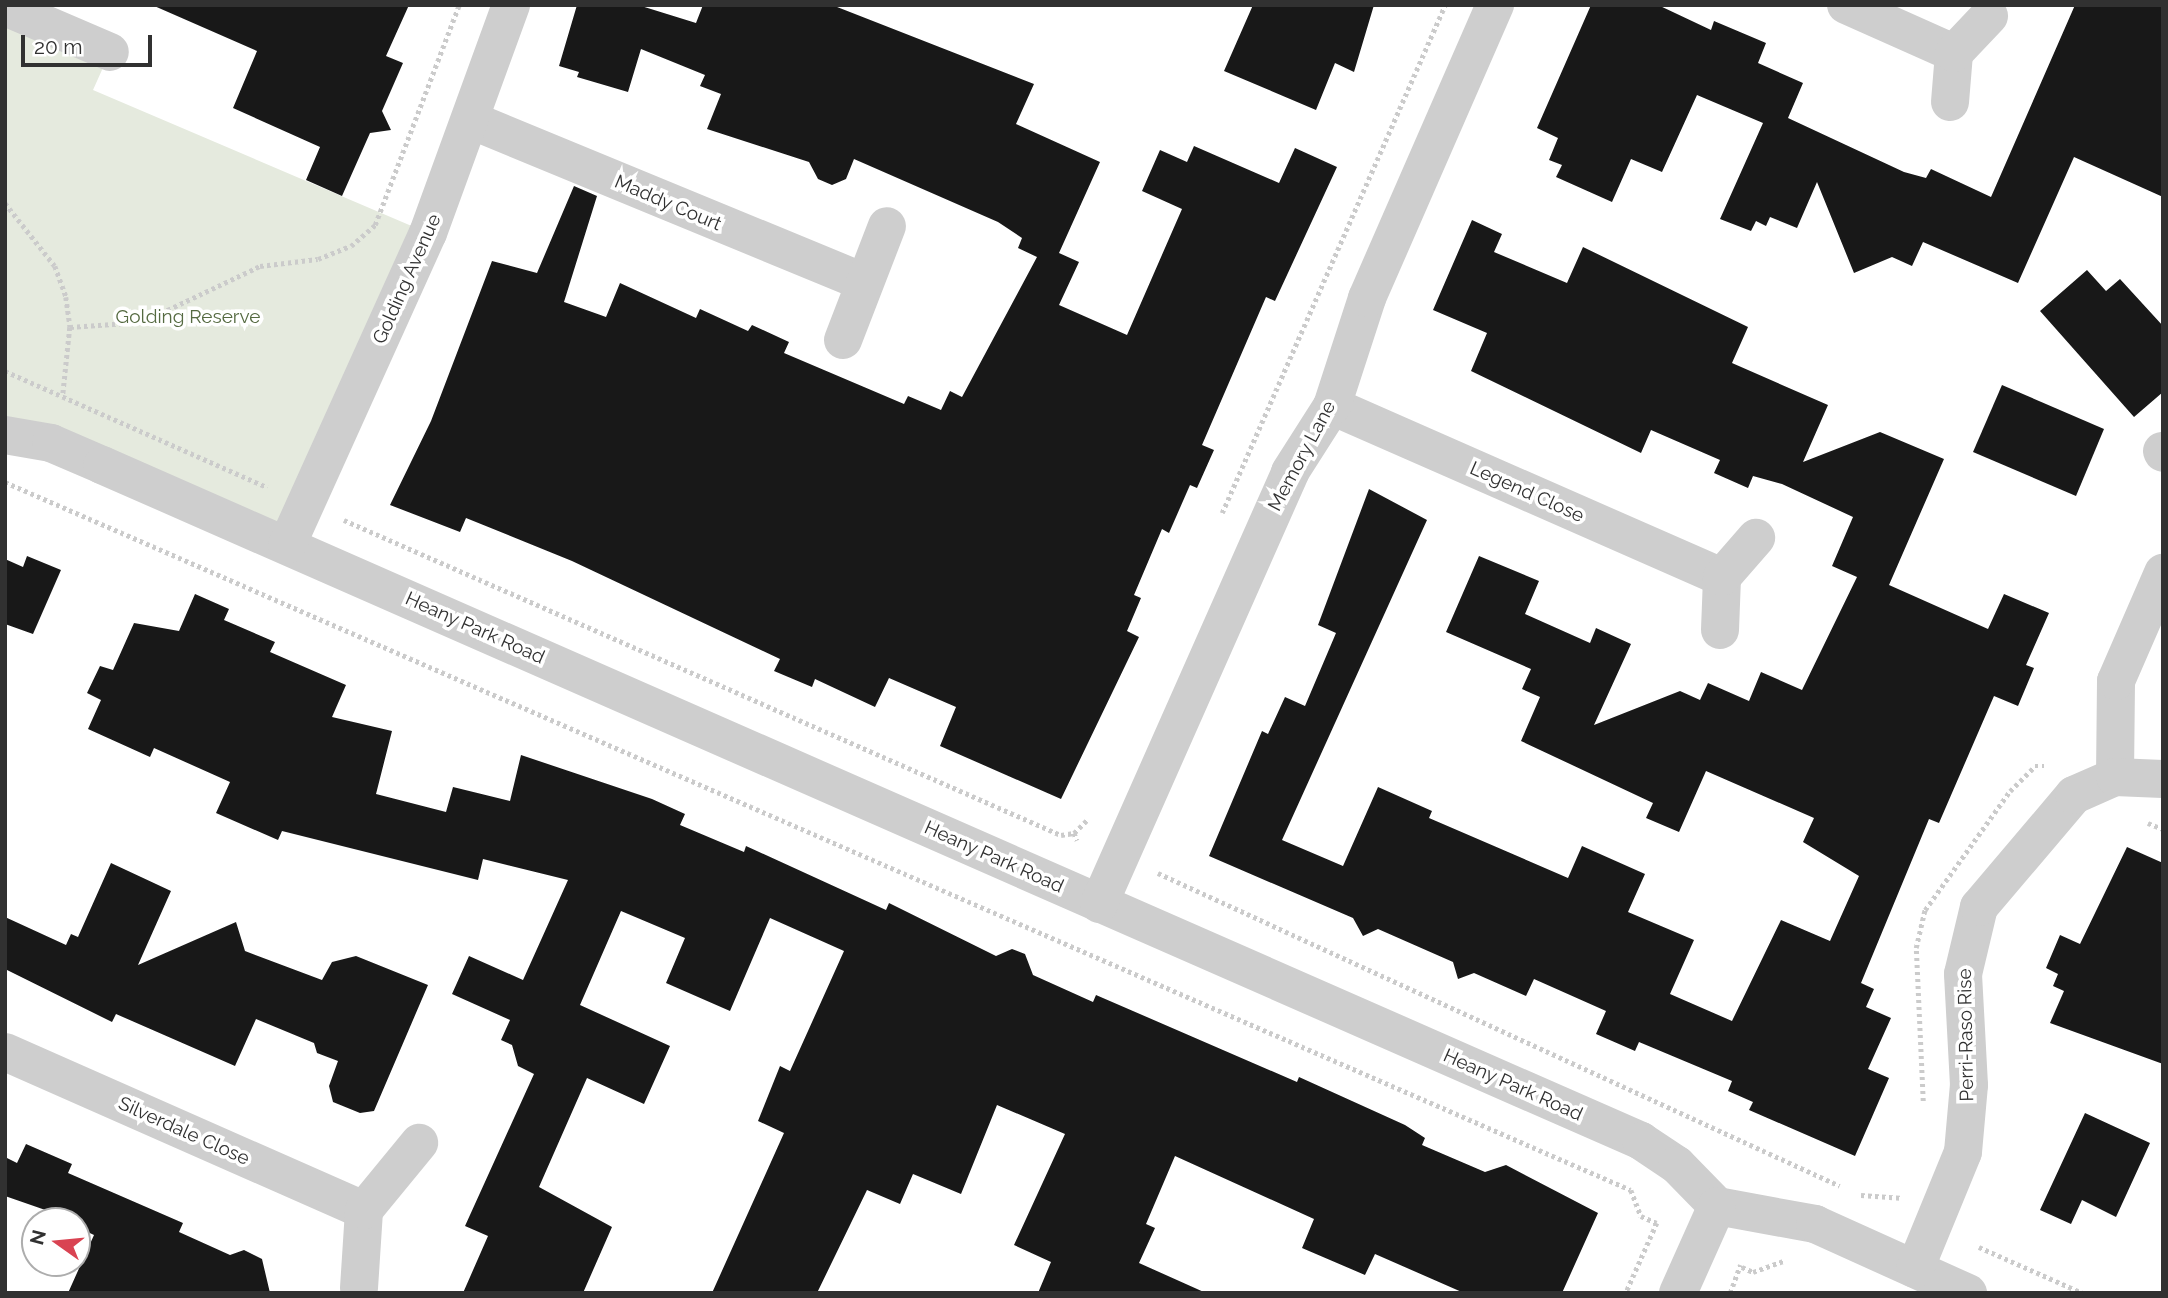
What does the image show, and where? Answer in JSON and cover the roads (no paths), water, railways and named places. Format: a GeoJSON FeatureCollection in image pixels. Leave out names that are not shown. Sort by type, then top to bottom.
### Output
{"type":"FeatureCollection","features":[{"type":"Feature","properties":{"kind":"street","name":"Golding Avenue"},"geometry":{"type":"LineString","coordinates":[[287,545],[474,121],[510,5]]}},
{"type":"Feature","properties":{"kind":"street","name":"Memory Lane"},"geometry":{"type":"LineString","coordinates":[[1099,904],[1290,472],[1332,406],[1353,330],[1495,5]]}},
{"type":"Feature","properties":{"kind":"street"},"geometry":{"type":"LineString","coordinates":[[1846,5],[1954,53]]}},
{"type":"Feature","properties":{"kind":"street"},"geometry":{"type":"LineString","coordinates":[[5,7],[110,52]]}},
{"type":"Feature","properties":{"kind":"street"},"geometry":{"type":"LineString","coordinates":[[1950,102],[1954,53],[1989,16]]}},
{"type":"Feature","properties":{"kind":"street","name":"Maddy Court"},"geometry":{"type":"LineString","coordinates":[[474,121],[863,282]]}},
{"type":"Feature","properties":{"kind":"street"},"geometry":{"type":"LineString","coordinates":[[844,340],[863,282],[887,226]]}},
{"type":"Feature","properties":{"kind":"street","name":"Legend Close"},"geometry":{"type":"LineString","coordinates":[[1332,406],[1722,577]]}},
{"type":"Feature","properties":{"kind":"street","name":"Heany Park Road"},"geometry":{"type":"LineString","coordinates":[[5,435],[51,443],[1641,1142],[1677,1165],[1717,1206]]}},
{"type":"Feature","properties":{"kind":"street"},"geometry":{"type":"LineString","coordinates":[[1720,630],[1722,577],[1756,538]]}},
{"type":"Feature","properties":{"kind":"street"},"geometry":{"type":"LineString","coordinates":[[2163,573],[2116,681],[2115,777],[2163,779]]}},
{"type":"Feature","properties":{"kind":"street","name":"Perri-Raso Rise"},"geometry":{"type":"LineString","coordinates":[[1915,1269],[1964,1152],[1969,1085],[1963,974],[1979,907],[2058,808],[2115,777]]}},
{"type":"Feature","properties":{"kind":"street","name":"Silverdale Close"},"geometry":{"type":"LineString","coordinates":[[5,1052],[364,1210]]}},
{"type":"Feature","properties":{"kind":"street"},"geometry":{"type":"LineString","coordinates":[[359,1288],[364,1210],[419,1143]]}},
{"type":"Feature","properties":{"kind":"street"},"geometry":{"type":"LineString","coordinates":[[1678,1293],[1717,1206],[1791,1216],[1968,1293]]}},
{"type":"Feature","properties":{"kind":"park label","name":"Golding Reserve"},"geometry":{"type":"Point","coordinates":[188,317]}}]}
